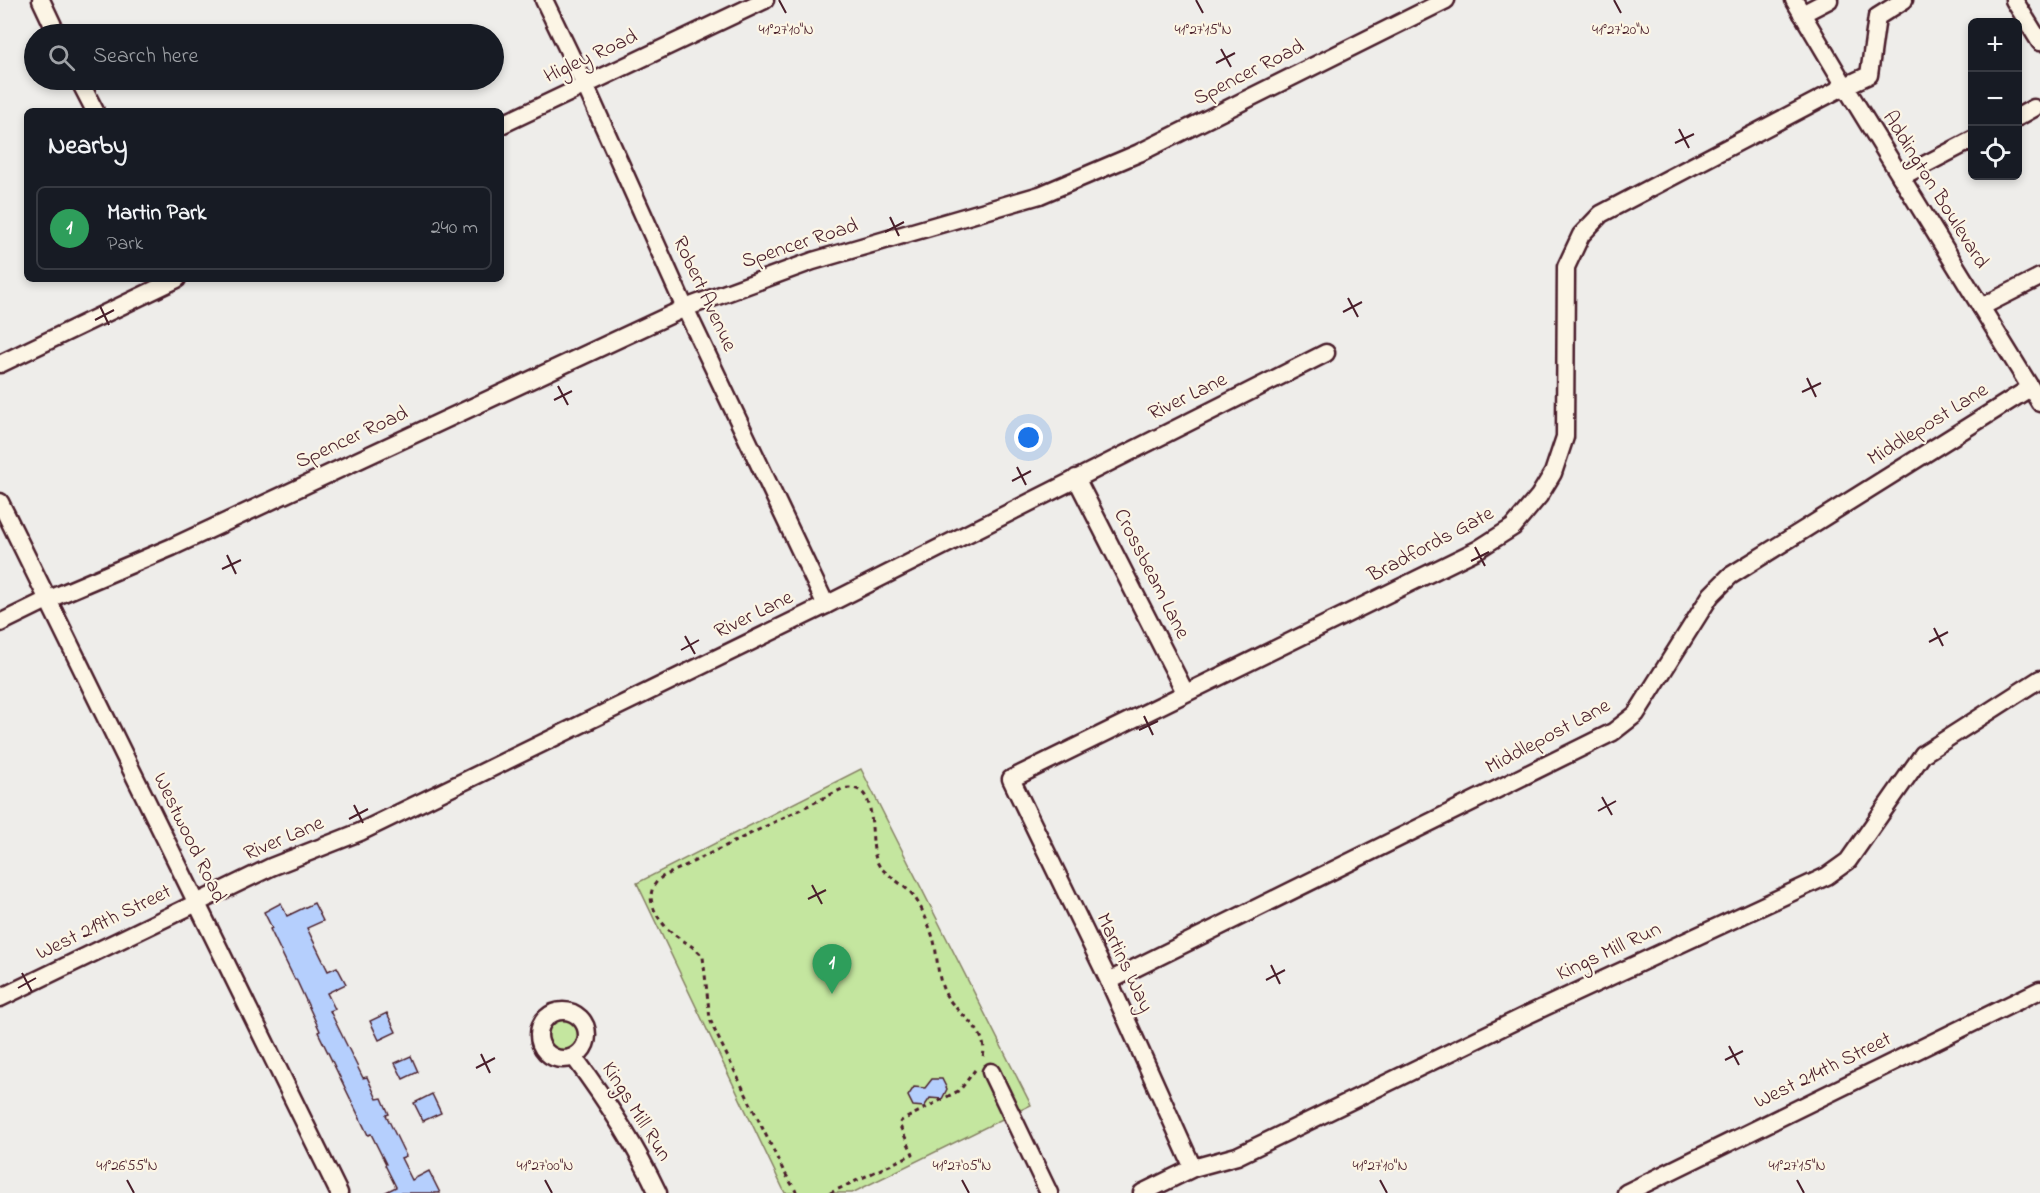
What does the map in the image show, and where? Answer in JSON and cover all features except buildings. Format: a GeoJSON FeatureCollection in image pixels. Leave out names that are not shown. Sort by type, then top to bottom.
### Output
{"type":"FeatureCollection","features":[{"type":"Feature","properties":{"kind":"street"},"geometry":{"type":"LineString","coordinates":[[40,0],[52,24]]}},
{"type":"Feature","properties":{"kind":"street","name":"Robert Avenue"},"geometry":{"type":"LineString","coordinates":[[544,0],[585,85],[685,308],[826,605]]}},
{"type":"Feature","properties":{"kind":"street","name":"Higley Road"},"geometry":{"type":"LineString","coordinates":[[504,124],[765,0]]}},
{"type":"Feature","properties":{"kind":"street","name":"Spencer Road"},"geometry":{"type":"LineString","coordinates":[[0,623],[47,600],[172,547],[685,308],[813,261],[1040,195],[1139,153],[1446,0]]}},
{"type":"Feature","properties":{"kind":"street"},"geometry":{"type":"LineString","coordinates":[[1798,7],[1829,0]]}},
{"type":"Feature","properties":{"kind":"street","name":"Bradfords Gate"},"geometry":{"type":"LineString","coordinates":[[1011,778],[1477,550],[1513,527],[1539,496],[1553,473],[1565,437],[1566,267],[1581,235],[1601,214],[1869,75],[1877,17],[1905,0]]}},
{"type":"Feature","properties":{"kind":"street"},"geometry":{"type":"LineString","coordinates":[[2014,0],[2040,42]]}},
{"type":"Feature","properties":{"kind":"street","name":"Addington Boulevard"},"geometry":{"type":"LineString","coordinates":[[1798,7],[2040,403]]}},
{"type":"Feature","properties":{"kind":"street"},"geometry":{"type":"LineString","coordinates":[[84,90],[93,108]]}},
{"type":"Feature","properties":{"kind":"street"},"geometry":{"type":"LineString","coordinates":[[2022,115],[2034,108]]}},
{"type":"Feature","properties":{"kind":"street"},"geometry":{"type":"LineString","coordinates":[[1901,177],[1968,142]]}},
{"type":"Feature","properties":{"kind":"street"},"geometry":{"type":"LineString","coordinates":[[1981,308],[2040,277]]}},
{"type":"Feature","properties":{"kind":"street"},"geometry":{"type":"LineString","coordinates":[[0,364],[171,282]]}},
{"type":"Feature","properties":{"kind":"street","name":"River Lane"},"geometry":{"type":"LineString","coordinates":[[196,903],[271,867],[360,832],[826,605],[1326,353]]}},
{"type":"Feature","properties":{"kind":"street","name":"Middlepost Lane"},"geometry":{"type":"LineString","coordinates":[[1109,981],[1613,732],[1636,714],[1711,595],[1730,576],[2030,388]]}},
{"type":"Feature","properties":{"kind":"street","name":"Crossbeam Lane"},"geometry":{"type":"LineString","coordinates":[[1076,478],[1185,692]]}},
{"type":"Feature","properties":{"kind":"street","name":"Westwood Road"},"geometry":{"type":"LineString","coordinates":[[0,502],[339,1193]]}},
{"type":"Feature","properties":{"kind":"street","name":"Kings Mill Run"},"geometry":{"type":"LineString","coordinates":[[1142,1193],[1192,1168],[1237,1156],[1525,1016],[1827,876],[1848,861],[1923,754],[2040,679]]}},
{"type":"Feature","properties":{"kind":"street","name":"Martins Way"},"geometry":{"type":"LineString","coordinates":[[1011,778],[1109,981],[1192,1168]]}},
{"type":"Feature","properties":{"kind":"street","name":"West 219th Street"},"geometry":{"type":"LineString","coordinates":[[0,998],[196,903]]}},
{"type":"Feature","properties":{"kind":"street","name":"West 214th Street"},"geometry":{"type":"LineString","coordinates":[[1626,1193],[2040,990]]}},
{"type":"Feature","properties":{"kind":"street","name":"Kings Mill Run"},"geometry":{"type":"LineString","coordinates":[[573,1057],[609,1105],[658,1193]]}},
{"type":"Feature","properties":{"kind":"street"},"geometry":{"type":"LineString","coordinates":[[991,1072],[1049,1193]]}},
{"type":"Feature","properties":{"kind":"path"},"geometry":{"type":"LineString","coordinates":[[797,1193],[783,1170],[714,1029],[703,957],[666,927],[654,908],[650,894],[655,882],[662,877],[849,787],[860,791],[871,808],[875,860],[913,896],[934,941],[942,987],[982,1037],[984,1047],[980,1065],[964,1087],[899,1124],[913,1154],[830,1193]]}},
{"type":"Feature","properties":{"kind":"green space"},"geometry":{"type":"Polygon","coordinates":[[[861,769],[1031,1105],[852,1193],[785,1193],[637,883],[861,769]]]}},
{"type":"Feature","properties":{"kind":"green space"},"geometry":{"type":"Polygon","coordinates":[[[563,1020],[574,1024],[578,1035],[574,1046],[563,1050],[552,1046],[548,1035],[552,1024],[563,1020]]]}},
{"type":"Feature","properties":{"kind":"place","name":"Martin Park"},"geometry":{"type":"Point","coordinates":[832,994]}}]}
